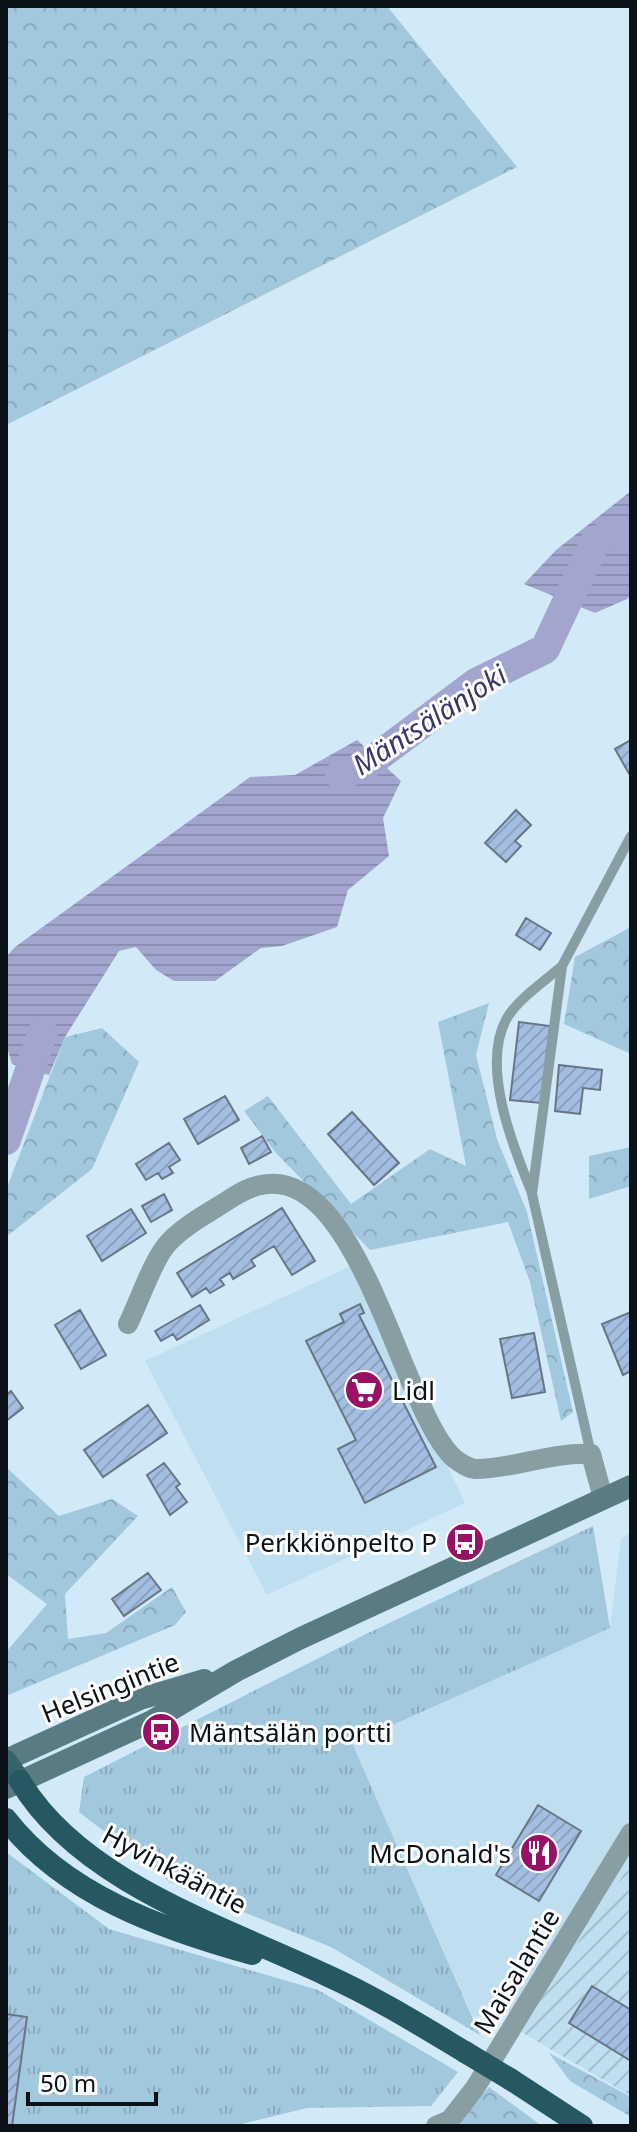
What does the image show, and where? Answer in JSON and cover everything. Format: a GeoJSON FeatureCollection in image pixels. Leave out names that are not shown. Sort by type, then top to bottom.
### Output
{"type":"FeatureCollection","features":[{"type":"Feature","properties":{"kind":"highway","name":"Hyvinkääntie"},"geometry":{"type":"LineString","coordinates":[[13,1784],[87,1855],[207,1921],[386,2004],[582,2126]]}},
{"type":"Feature","properties":{"kind":"highway","name":"Hyvinkääntie"},"geometry":{"type":"LineString","coordinates":[[6,1819],[70,1880],[139,1916],[194,1938],[326,1975]]}},
{"type":"Feature","properties":{"kind":"main road","name":"Helsingintie"},"geometry":{"type":"LineString","coordinates":[[13,1784],[152,1721],[236,1671],[631,1486]]}},
{"type":"Feature","properties":{"kind":"main road","name":"Helsingintie"},"geometry":{"type":"LineString","coordinates":[[6,1761],[140,1699],[236,1671]]}},
{"type":"Feature","properties":{"kind":"main road"},"geometry":{"type":"LineString","coordinates":[[6,1761],[13,1784]]}},
{"type":"Feature","properties":{"kind":"street"},"geometry":{"type":"LineString","coordinates":[[128,1324],[167,1243],[248,1187],[266,1183],[283,1186],[305,1196],[351,1244],[419,1396],[443,1445],[455,1459],[473,1469],[550,1455],[591,1454],[603,1498]]}},
{"type":"Feature","properties":{"kind":"street","name":"Maisalantie"},"geometry":{"type":"LineString","coordinates":[[436,2126],[450,2120],[475,2088],[631,1833]]}},
{"type":"Feature","properties":{"kind":"lane"},"geometry":{"type":"LineString","coordinates":[[591,1454],[532,1194],[510,1139],[496,1054],[508,1015],[562,966],[631,836]]}},
{"type":"Feature","properties":{"kind":"lane"},"geometry":{"type":"LineString","coordinates":[[532,1194],[562,966]]}},
{"type":"Feature","properties":{"kind":"shaded area"},"geometry":{"type":"Polygon","coordinates":[[[631,491],[631,595],[627,599],[595,613],[524,584],[556,550],[631,491]]]}},
{"type":"Feature","properties":{"kind":"shaded area"},"geometry":{"type":"Polygon","coordinates":[[[357,740],[401,781],[383,818],[389,856],[348,890],[337,927],[282,946],[261,948],[215,981],[174,981],[156,970],[136,947],[119,951],[65,1037],[49,1075],[12,1064],[6,1044],[6,957],[15,947],[250,777],[295,775],[357,740]]]}},
{"type":"Feature","properties":{"kind":"shaded area"},"geometry":{"type":"Polygon","coordinates":[[[351,1266],[465,1503],[267,1595],[145,1361],[351,1266]]]}},
{"type":"Feature","properties":{"kind":"shaded area"},"geometry":{"type":"Polygon","coordinates":[[[631,1533],[631,1864],[532,2010],[473,2017],[351,1742],[610,1628],[621,1538],[631,1533]]]}},
{"type":"Feature","properties":{"kind":"shaded area"},"geometry":{"type":"Polygon","coordinates":[[[631,1864],[631,2096],[521,2032],[532,2010],[631,1864]]]}},
{"type":"Feature","properties":{"kind":"green space"},"geometry":{"type":"Polygon","coordinates":[[[6,6],[387,6],[517,167],[6,425],[6,6]]]}},
{"type":"Feature","properties":{"kind":"green space"},"geometry":{"type":"Polygon","coordinates":[[[631,927],[631,1054],[564,1024],[575,957],[631,927]]]}},
{"type":"Feature","properties":{"kind":"green space"},"geometry":{"type":"Polygon","coordinates":[[[489,1003],[476,1055],[497,1139],[527,1212],[573,1412],[561,1421],[530,1282],[508,1222],[370,1250],[276,1153],[244,1111],[268,1096],[351,1204],[430,1149],[466,1166],[438,1022],[489,1003]]]}},
{"type":"Feature","properties":{"kind":"green space"},"geometry":{"type":"Polygon","coordinates":[[[102,1028],[139,1062],[92,1169],[6,1237],[6,1190],[65,1037],[102,1028]]]}},
{"type":"Feature","properties":{"kind":"green space"},"geometry":{"type":"Polygon","coordinates":[[[631,1147],[631,1186],[589,1199],[589,1156],[631,1147]]]}},
{"type":"Feature","properties":{"kind":"green space"},"geometry":{"type":"Polygon","coordinates":[[[6,1467],[59,1516],[112,1499],[138,1516],[65,1594],[68,1639],[106,1633],[172,1587],[186,1612],[175,1625],[6,1696],[6,1652],[47,1604],[6,1574],[6,1467]]]}},
{"type":"Feature","properties":{"kind":"green space"},"geometry":{"type":"Polygon","coordinates":[[[593,1526],[610,1628],[352,1743],[480,2035],[331,1947],[171,1883],[79,1812],[84,1777],[364,1635],[593,1526]]]}},
{"type":"Feature","properties":{"kind":"green space"},"geometry":{"type":"Polygon","coordinates":[[[6,1852],[109,1929],[318,1990],[458,2072],[431,2106],[307,2108],[234,2126],[6,2126],[6,1852]]]}},
{"type":"Feature","properties":{"kind":"green space"},"geometry":{"type":"Polygon","coordinates":[[[549,2053],[631,2097],[631,2117],[570,2081],[549,2053]]]}},
{"type":"Feature","properties":{"kind":"green space"},"geometry":{"type":"Polygon","coordinates":[[[489,2087],[542,2126],[457,2126],[489,2087]]]}},
{"type":"Feature","properties":{"kind":"building"},"geometry":{"type":"Polygon","coordinates":[[[631,740],[631,777],[615,749],[631,740]]]}},
{"type":"Feature","properties":{"kind":"building"},"geometry":{"type":"Polygon","coordinates":[[[516,810],[531,825],[515,841],[521,846],[506,862],[485,843],[516,810]]]}},
{"type":"Feature","properties":{"kind":"building"},"geometry":{"type":"Polygon","coordinates":[[[526,918],[551,933],[540,950],[516,935],[526,918]]]}},
{"type":"Feature","properties":{"kind":"building"},"geometry":{"type":"Polygon","coordinates":[[[519,1022],[550,1026],[541,1103],[510,1100],[519,1022]]]}},
{"type":"Feature","properties":{"kind":"building"},"geometry":{"type":"Polygon","coordinates":[[[559,1065],[602,1070],[600,1090],[583,1088],[580,1114],[555,1111],[559,1065]]]}},
{"type":"Feature","properties":{"kind":"building"},"geometry":{"type":"Polygon","coordinates":[[[225,1096],[239,1120],[198,1144],[184,1119],[225,1096]]]}},
{"type":"Feature","properties":{"kind":"building"},"geometry":{"type":"Polygon","coordinates":[[[352,1112],[399,1163],[374,1185],[328,1134],[352,1112]]]}},
{"type":"Feature","properties":{"kind":"building"},"geometry":{"type":"Polygon","coordinates":[[[262,1136],[271,1152],[249,1164],[241,1148],[262,1136]]]}},
{"type":"Feature","properties":{"kind":"building"},"geometry":{"type":"Polygon","coordinates":[[[169,1143],[180,1160],[169,1167],[173,1173],[162,1179],[158,1173],[146,1180],[136,1164],[169,1143]]]}},
{"type":"Feature","properties":{"kind":"building"},"geometry":{"type":"Polygon","coordinates":[[[164,1194],[172,1210],[151,1222],[142,1206],[164,1194]]]}},
{"type":"Feature","properties":{"kind":"building"},"geometry":{"type":"Polygon","coordinates":[[[282,1208],[315,1261],[292,1275],[274,1246],[251,1260],[255,1266],[233,1279],[230,1273],[220,1279],[224,1285],[210,1293],[206,1288],[192,1297],[177,1273],[282,1208]]]}},
{"type":"Feature","properties":{"kind":"building"},"geometry":{"type":"Polygon","coordinates":[[[131,1209],[146,1233],[102,1261],[87,1236],[131,1209]]]}},
{"type":"Feature","properties":{"kind":"building","name":"Lidl"},"geometry":{"type":"Polygon","coordinates":[[[360,1304],[364,1313],[359,1315],[436,1467],[365,1503],[338,1449],[356,1440],[306,1341],[344,1322],[340,1314],[360,1304]]]}},
{"type":"Feature","properties":{"kind":"building"},"geometry":{"type":"Polygon","coordinates":[[[200,1305],[209,1320],[177,1340],[173,1334],[161,1341],[155,1331],[200,1305]]]}},
{"type":"Feature","properties":{"kind":"building"},"geometry":{"type":"Polygon","coordinates":[[[80,1310],[106,1355],[81,1369],[55,1325],[80,1310]]]}},
{"type":"Feature","properties":{"kind":"building"},"geometry":{"type":"Polygon","coordinates":[[[631,1312],[631,1371],[623,1375],[602,1324],[631,1312]]]}},
{"type":"Feature","properties":{"kind":"building"},"geometry":{"type":"Polygon","coordinates":[[[534,1333],[545,1392],[512,1398],[500,1339],[534,1333]]]}},
{"type":"Feature","properties":{"kind":"building"},"geometry":{"type":"Polygon","coordinates":[[[11,1391],[23,1408],[6,1421],[6,1395],[11,1391]]]}},
{"type":"Feature","properties":{"kind":"building"},"geometry":{"type":"Polygon","coordinates":[[[148,1405],[167,1433],[103,1477],[84,1450],[148,1405]]]}},
{"type":"Feature","properties":{"kind":"building"},"geometry":{"type":"Polygon","coordinates":[[[164,1463],[180,1484],[176,1487],[187,1502],[170,1515],[147,1475],[164,1463]]]}},
{"type":"Feature","properties":{"kind":"building"},"geometry":{"type":"Polygon","coordinates":[[[148,1573],[161,1590],[124,1616],[112,1599],[148,1573]]]}},
{"type":"Feature","properties":{"kind":"building","name":"McDonald's"},"geometry":{"type":"Polygon","coordinates":[[[538,1805],[581,1831],[539,1901],[496,1875],[538,1805]]]}},
{"type":"Feature","properties":{"kind":"building"},"geometry":{"type":"Polygon","coordinates":[[[592,1986],[631,2010],[631,2061],[569,2023],[592,1986]]]}},
{"type":"Feature","properties":{"kind":"building"},"geometry":{"type":"Polygon","coordinates":[[[6,2014],[27,2017],[12,2126],[6,2126],[6,2014]]]}},
{"type":"Feature","properties":{"kind":"waterway","name":"Mäntsälänjoki"},"geometry":{"type":"LineString","coordinates":[[340,775],[365,766],[476,683],[545,649],[596,540],[631,532]]}},
{"type":"Feature","properties":{"kind":"waterway","name":"Mäntsälänjoki"},"geometry":{"type":"LineString","coordinates":[[6,1140],[43,1032]]}},
{"type":"Feature","properties":{"kind":"place","name":"Lidl"},"geometry":{"type":"Point","coordinates":[364,1390]}},
{"type":"Feature","properties":{"kind":"place","name":"Perkkiönpelto P"},"geometry":{"type":"Point","coordinates":[465,1542]}},
{"type":"Feature","properties":{"kind":"place","name":"Mäntsälän portti"},"geometry":{"type":"Point","coordinates":[161,1732]}},
{"type":"Feature","properties":{"kind":"place","name":"McDonald's"},"geometry":{"type":"Point","coordinates":[539,1853]}}]}
